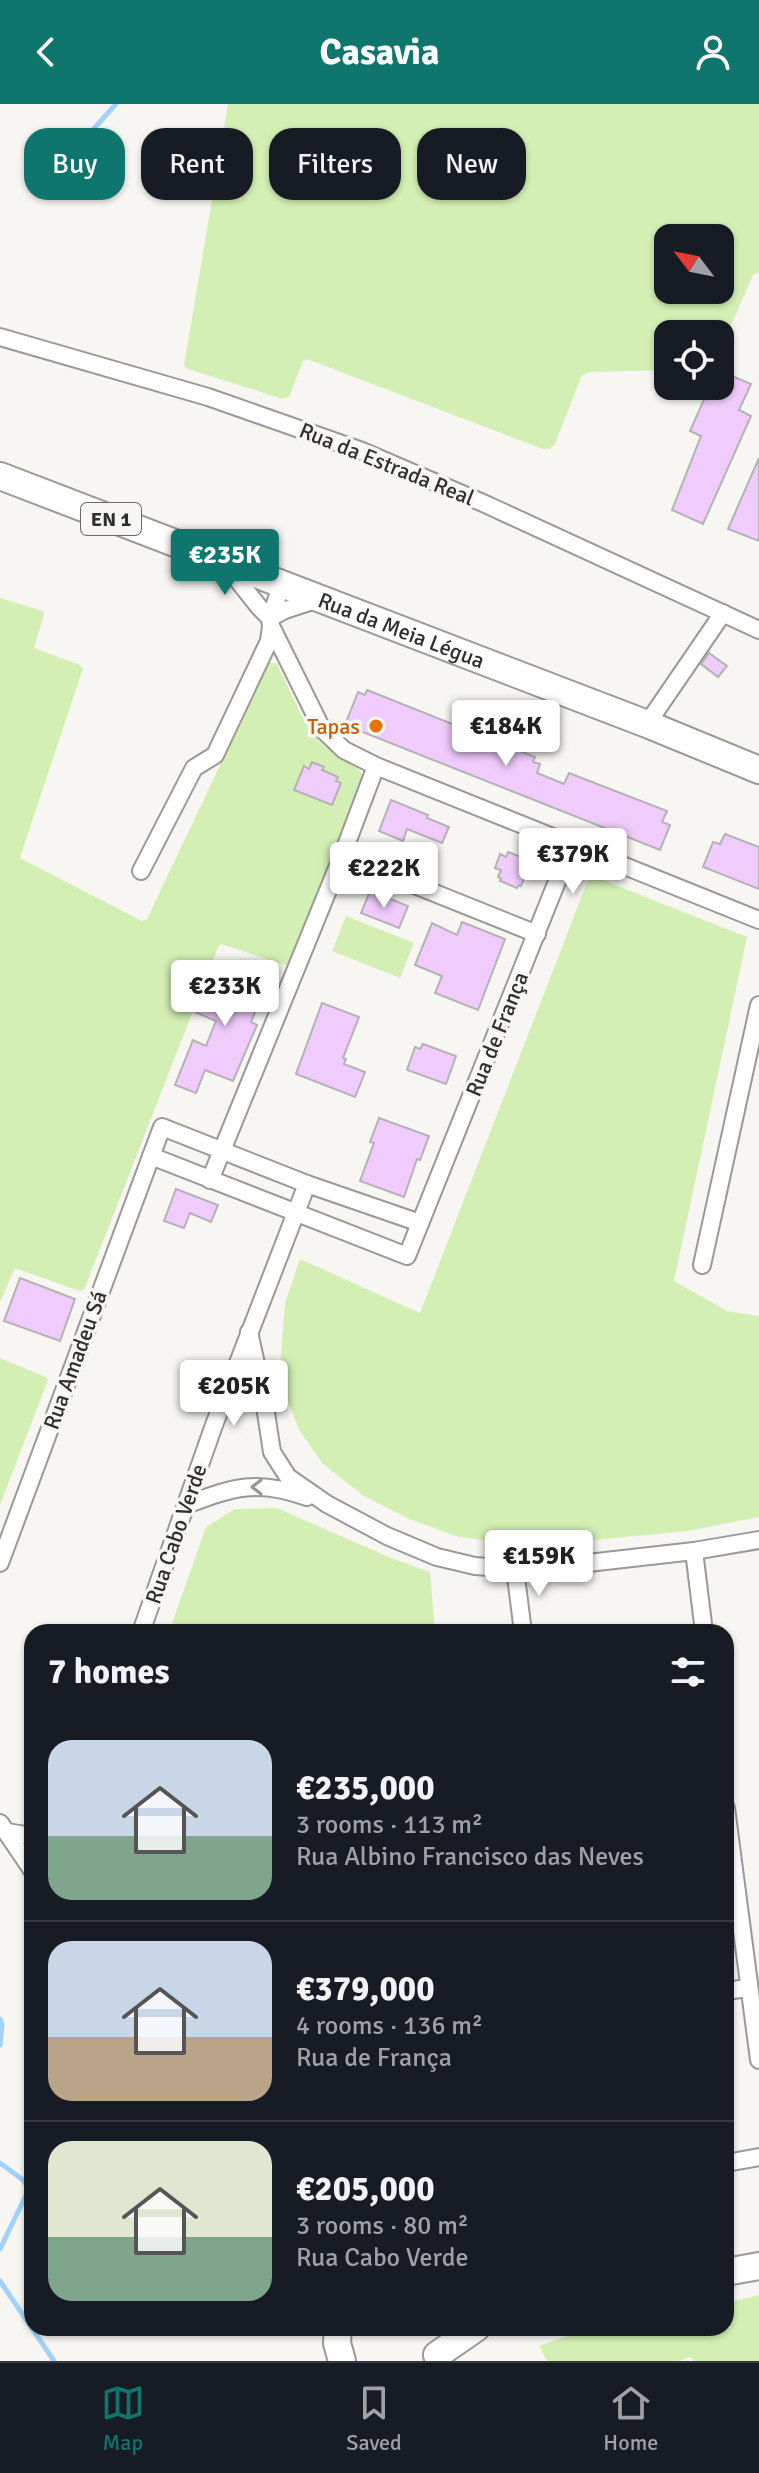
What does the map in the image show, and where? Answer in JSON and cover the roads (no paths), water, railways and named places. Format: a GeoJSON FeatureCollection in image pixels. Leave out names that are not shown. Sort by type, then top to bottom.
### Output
{"type":"FeatureCollection","features":[{"type":"Feature","properties":{"kind":"main road","name":"Rua da Meia Légua"},"geometry":{"type":"LineString","coordinates":[[0,476],[647,724],[759,770]]}},
{"type":"Feature","properties":{"kind":"main road"},"geometry":{"type":"LineString","coordinates":[[734,2271],[759,2266]]}},
{"type":"Feature","properties":{"kind":"main road"},"geometry":{"type":"LineString","coordinates":[[435,2358],[439,2336]]}},
{"type":"Feature","properties":{"kind":"main road"},"geometry":{"type":"LineString","coordinates":[[435,2358],[465,2336]]}},
{"type":"Feature","properties":{"kind":"main road"},"geometry":{"type":"LineString","coordinates":[[316,2361],[339,2344]]}},
{"type":"Feature","properties":{"kind":"street","name":"Rua da Estrada Real"},"geometry":{"type":"LineString","coordinates":[[0,337],[208,397],[362,451],[759,630]]}},
{"type":"Feature","properties":{"kind":"street"},"geometry":{"type":"LineString","coordinates":[[223,562],[267,617],[322,729],[344,750],[376,766],[759,920]]}},
{"type":"Feature","properties":{"kind":"street"},"geometry":{"type":"LineString","coordinates":[[141,871],[194,768],[215,755],[269,641],[267,617],[275,582]]}},
{"type":"Feature","properties":{"kind":"street"},"geometry":{"type":"LineString","coordinates":[[267,617],[319,599]]}},
{"type":"Feature","properties":{"kind":"street"},"geometry":{"type":"LineString","coordinates":[[647,724],[723,613]]}},
{"type":"Feature","properties":{"kind":"street"},"geometry":{"type":"LineString","coordinates":[[210,1180],[376,766]]}},
{"type":"Feature","properties":{"kind":"street","name":"Rua de França"},"geometry":{"type":"LineString","coordinates":[[295,1212],[407,1256],[572,844]]}},
{"type":"Feature","properties":{"kind":"street"},"geometry":{"type":"LineString","coordinates":[[342,856],[537,934]]}},
{"type":"Feature","properties":{"kind":"street"},"geometry":{"type":"LineString","coordinates":[[702,1265],[759,1005]]}},
{"type":"Feature","properties":{"kind":"street","name":"Rua Amadeu Sá"},"geometry":{"type":"LineString","coordinates":[[0,1563],[162,1127],[222,1150]]}},
{"type":"Feature","properties":{"kind":"street"},"geometry":{"type":"LineString","coordinates":[[222,1150],[307,1184],[420,1223]]}},
{"type":"Feature","properties":{"kind":"street"},"geometry":{"type":"LineString","coordinates":[[151,1156],[295,1212]]}},
{"type":"Feature","properties":{"kind":"street","name":"Rua Cabo Verde"},"geometry":{"type":"LineString","coordinates":[[144,1624],[249,1332],[307,1184]]}},
{"type":"Feature","properties":{"kind":"street"},"geometry":{"type":"LineString","coordinates":[[249,1332],[272,1452],[288,1477],[327,1504],[387,1536],[437,1557],[475,1566],[526,1570],[694,1551],[759,1540]]}},
{"type":"Feature","properties":{"kind":"street"},"geometry":{"type":"LineString","coordinates":[[186,1505],[221,1492],[250,1486],[281,1488],[327,1504]]}},
{"type":"Feature","properties":{"kind":"street"},"geometry":{"type":"LineString","coordinates":[[694,1551],[703,1624]]}},
{"type":"Feature","properties":{"kind":"street"},"geometry":{"type":"LineString","coordinates":[[515,1569],[522,1624]]}},
{"type":"Feature","properties":{"kind":"street"},"geometry":{"type":"LineString","coordinates":[[4,1827],[24,1833]]}},
{"type":"Feature","properties":{"kind":"street"},"geometry":{"type":"LineString","coordinates":[[4,1827],[24,1858]]}},
{"type":"Feature","properties":{"kind":"street"},"geometry":{"type":"LineString","coordinates":[[734,1873],[759,2060]]}},
{"type":"Feature","properties":{"kind":"street"},"geometry":{"type":"LineString","coordinates":[[734,1990],[748,1988]]}},
{"type":"Feature","properties":{"kind":"street"},"geometry":{"type":"LineString","coordinates":[[734,2162],[759,2157]]}},
{"type":"Feature","properties":{"kind":"waterway"},"geometry":{"type":"LineString","coordinates":[[94,128],[116,104]]}},
{"type":"Feature","properties":{"kind":"waterway"},"geometry":{"type":"LineString","coordinates":[[0,2019],[0,2045]]}},
{"type":"Feature","properties":{"kind":"waterway"},"geometry":{"type":"LineString","coordinates":[[0,2163],[24,2182]]}},
{"type":"Feature","properties":{"kind":"waterway"},"geometry":{"type":"LineString","coordinates":[[0,2249],[24,2199]]}},
{"type":"Feature","properties":{"kind":"waterway"},"geometry":{"type":"LineString","coordinates":[[0,2281],[24,2317]]}},
{"type":"Feature","properties":{"kind":"waterway"},"geometry":{"type":"LineString","coordinates":[[37,2336],[54,2361]]}},
{"type":"Feature","properties":{"kind":"place","name":"Tapas"},"geometry":{"type":"Point","coordinates":[376,726]}}]}
